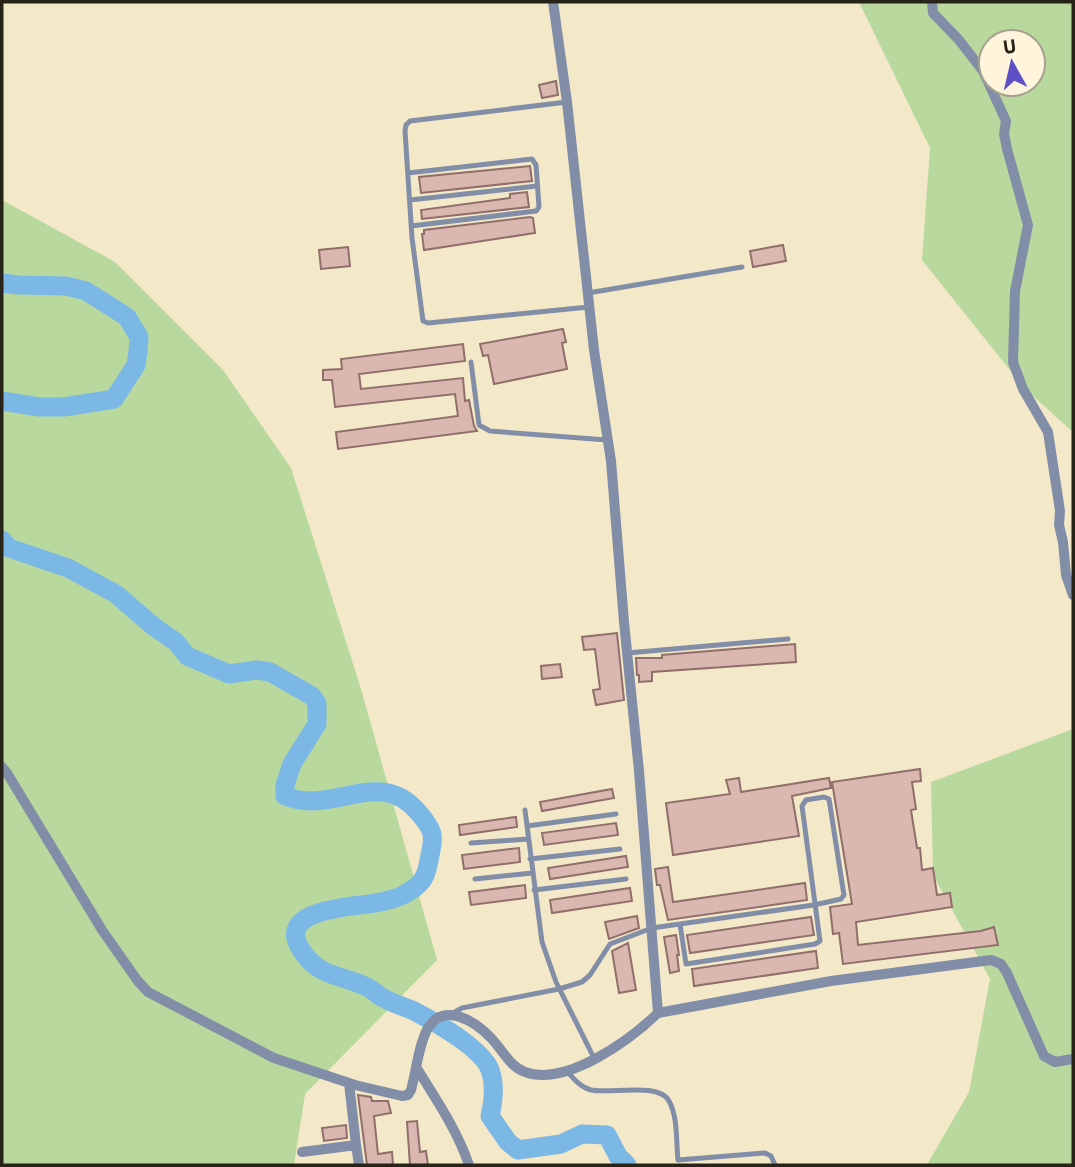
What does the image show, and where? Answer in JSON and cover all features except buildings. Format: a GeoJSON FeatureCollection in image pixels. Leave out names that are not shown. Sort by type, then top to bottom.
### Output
{"type":"FeatureCollection","features":[{"type":"Feature","properties":{"kind":"street"},"geometry":{"type":"LineString","coordinates":[[553,2],[567,102],[589,307],[608,440],[639,771],[658,1013]]}},
{"type":"Feature","properties":{"kind":"street"},"geometry":{"type":"LineString","coordinates":[[932,2],[933,13],[984,71],[1006,121],[1004,134],[1007,149],[1028,225],[1015,291],[1013,362],[1023,389],[1048,432],[1066,575],[1073,595]]}},
{"type":"Feature","properties":{"kind":"street"},"geometry":{"type":"LineString","coordinates":[[2,767],[102,930],[148,992],[274,1058],[349,1083],[402,1096],[408,1095],[427,1028],[437,1018],[450,1014],[469,1020],[490,1036],[517,1069],[545,1075],[566,1070],[594,1058],[640,1031],[658,1013],[831,981],[991,960],[1001,964],[1007,973],[1044,1056],[1055,1062],[1073,1059]]}},
{"type":"Feature","properties":{"kind":"street"},"geometry":{"type":"LineString","coordinates":[[416,1067],[446,1115],[469,1165]]}},
{"type":"Feature","properties":{"kind":"street"},"geometry":{"type":"LineString","coordinates":[[349,1083],[359,1165]]}},
{"type":"Feature","properties":{"kind":"street"},"geometry":{"type":"LineString","coordinates":[[302,1152],[356,1145]]}},
{"type":"Feature","properties":{"kind":"lane"},"geometry":{"type":"LineString","coordinates":[[567,102],[410,121],[405,131],[411,226],[423,321],[428,323],[589,307]]}},
{"type":"Feature","properties":{"kind":"lane"},"geometry":{"type":"LineString","coordinates":[[408,173],[532,159],[536,165],[539,207],[536,211],[411,226]]}},
{"type":"Feature","properties":{"kind":"lane"},"geometry":{"type":"LineString","coordinates":[[410,200],[537,186]]}},
{"type":"Feature","properties":{"kind":"lane"},"geometry":{"type":"LineString","coordinates":[[588,293],[742,267]]}},
{"type":"Feature","properties":{"kind":"lane"},"geometry":{"type":"LineString","coordinates":[[471,362],[479,425],[483,429],[608,440]]}},
{"type":"Feature","properties":{"kind":"lane"},"geometry":{"type":"LineString","coordinates":[[627,653],[788,639]]}},
{"type":"Feature","properties":{"kind":"lane"},"geometry":{"type":"LineString","coordinates":[[450,1014],[463,1007],[559,989],[582,982],[590,975],[610,944],[652,928],[680,924],[814,905],[841,899],[844,895],[829,799],[824,797],[806,800],[803,806],[814,905],[820,938],[815,944],[686,964],[680,924]]}},
{"type":"Feature","properties":{"kind":"lane"},"geometry":{"type":"LineString","coordinates":[[525,810],[542,942],[559,989],[594,1058]]}},
{"type":"Feature","properties":{"kind":"lane"},"geometry":{"type":"LineString","coordinates":[[527,826],[616,814]]}},
{"type":"Feature","properties":{"kind":"lane"},"geometry":{"type":"LineString","coordinates":[[471,843],[528,839]]}},
{"type":"Feature","properties":{"kind":"lane"},"geometry":{"type":"LineString","coordinates":[[530,859],[620,849]]}},
{"type":"Feature","properties":{"kind":"lane"},"geometry":{"type":"LineString","coordinates":[[475,879],[532,873]]}},
{"type":"Feature","properties":{"kind":"lane"},"geometry":{"type":"LineString","coordinates":[[534,890],[626,879]]}},
{"type":"Feature","properties":{"kind":"lane"},"geometry":{"type":"LineString","coordinates":[[566,1070],[580,1085],[591,1090],[659,1092],[665,1096],[670,1102],[673,1115],[678,1163],[765,1153],[771,1156],[775,1165]]}},
{"type":"Feature","properties":{"kind":"green space"},"geometry":{"type":"Polygon","coordinates":[[[859,2],[1073,2],[1073,432],[1025,389],[922,260],[930,148],[859,2]]]}},
{"type":"Feature","properties":{"kind":"green space"},"geometry":{"type":"Polygon","coordinates":[[[2,200],[115,262],[223,370],[291,468],[361,689],[437,960],[305,1094],[294,1165],[2,1165],[2,200]]]}},
{"type":"Feature","properties":{"kind":"green space"},"geometry":{"type":"Polygon","coordinates":[[[1073,729],[1073,1165],[927,1165],[969,1092],[990,979],[933,875],[931,782],[1073,729]]]}},
{"type":"Feature","properties":{"kind":"waterway"},"geometry":{"type":"LineString","coordinates":[[2,283],[66,286],[86,291],[127,317],[139,337],[136,365],[114,399],[64,407],[39,407],[2,401]]}},
{"type":"Feature","properties":{"kind":"waterway"},"geometry":{"type":"LineString","coordinates":[[2,540],[9,548],[68,568],[116,594],[176,642],[187,656],[229,674],[257,670],[270,672],[312,696],[317,703],[317,724],[292,764],[285,785],[285,796],[303,801],[372,792],[388,793],[404,799],[419,813],[430,828],[432,842],[427,871],[423,880],[415,887],[402,896],[389,900],[336,908],[308,917],[299,925],[296,935],[300,948],[307,958],[322,970],[367,987],[388,1001],[414,1011],[446,1029],[480,1055],[492,1078],[490,1116],[508,1142],[518,1150],[561,1144],[582,1134],[607,1135],[618,1156],[627,1165]]}}]}
